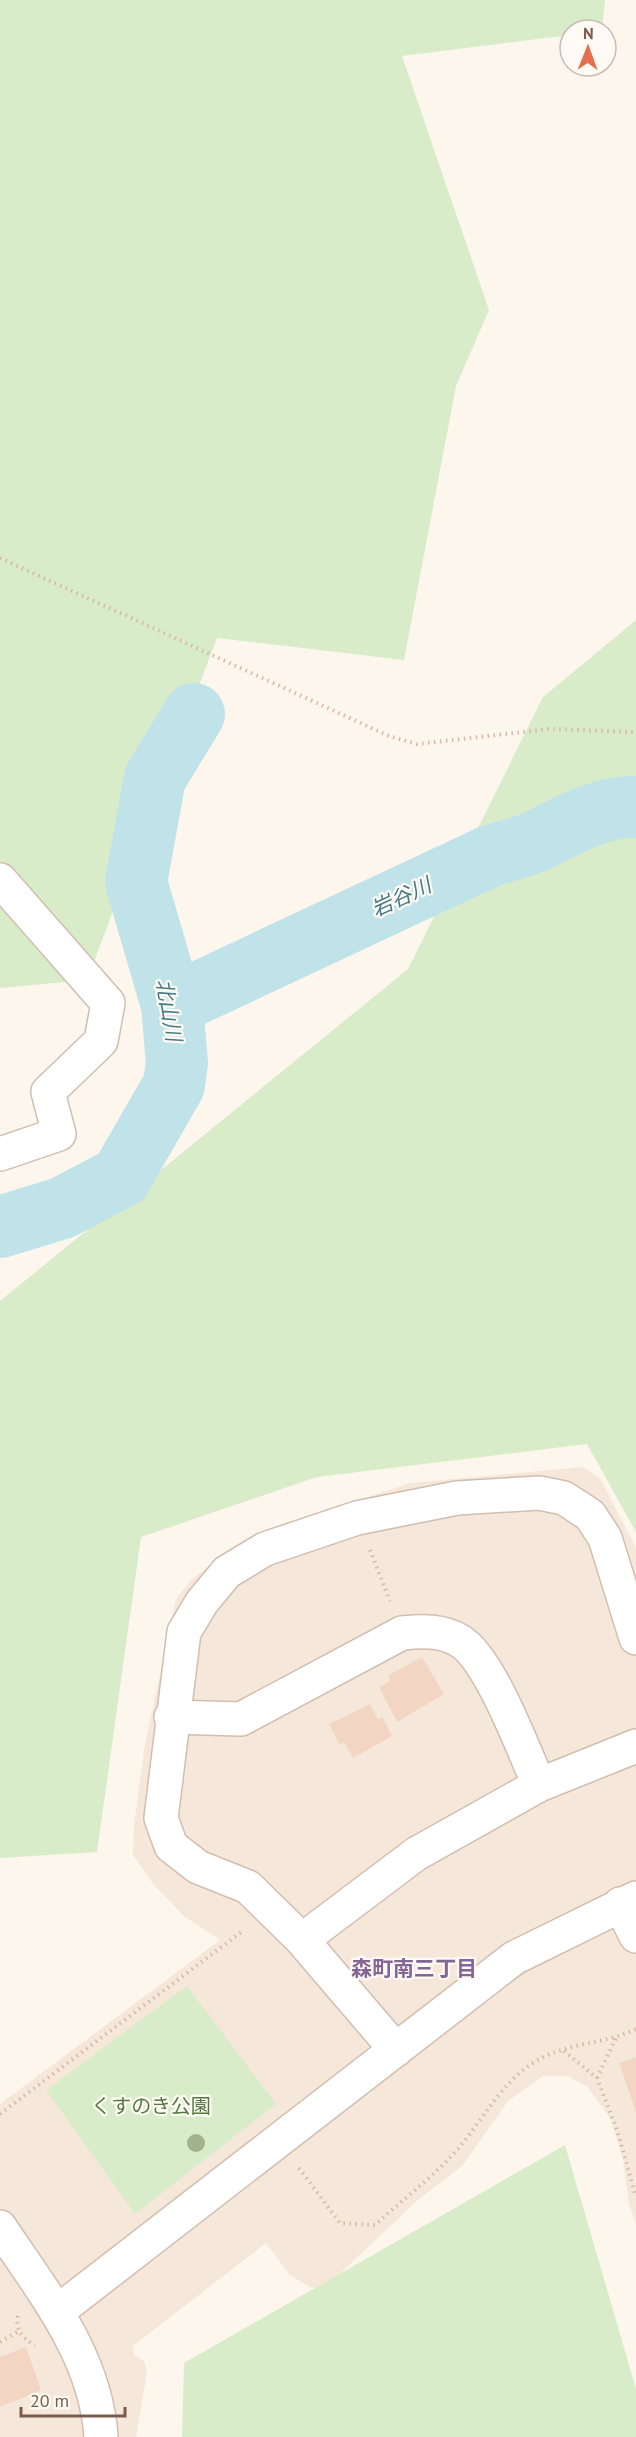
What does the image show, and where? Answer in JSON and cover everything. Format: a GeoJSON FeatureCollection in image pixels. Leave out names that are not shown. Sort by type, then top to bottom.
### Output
{"type":"FeatureCollection","features":[{"type":"Feature","properties":{"kind":"street"},"geometry":{"type":"LineString","coordinates":[[0,880],[108,1003],[101,1041],[48,1092],[59,1134],[0,1154]]}},
{"type":"Feature","properties":{"kind":"street"},"geometry":{"type":"LineString","coordinates":[[396,2050],[302,1940],[248,1887],[198,1867],[171,1846],[161,1818],[171,1717],[184,1632],[202,1602],[227,1572],[265,1548],[357,1518],[457,1498],[539,1493],[564,1498],[590,1515],[605,1539],[636,1638]]}},
{"type":"Feature","properties":{"kind":"street"},"geometry":{"type":"LineString","coordinates":[[171,1717],[241,1719],[402,1633],[432,1631],[461,1641],[484,1665],[539,1785]]}},
{"type":"Feature","properties":{"kind":"street"},"geometry":{"type":"LineString","coordinates":[[302,1940],[416,1854],[539,1785],[636,1746]]}},
{"type":"Feature","properties":{"kind":"street"},"geometry":{"type":"LineString","coordinates":[[57,2312],[514,1958],[628,1901],[636,1936]]}},
{"type":"Feature","properties":{"kind":"street"},"geometry":{"type":"LineString","coordinates":[[0,2227],[57,2312],[84,2360],[101,2437]]}},
{"type":"Feature","properties":{"kind":"path"},"geometry":{"type":"LineString","coordinates":[[0,558],[389,736],[417,744],[549,729],[636,732]]}},
{"type":"Feature","properties":{"kind":"path"},"geometry":{"type":"LineString","coordinates":[[357,1518],[402,1633]]}},
{"type":"Feature","properties":{"kind":"path"},"geometry":{"type":"LineString","coordinates":[[0,2114],[272,1910]]}},
{"type":"Feature","properties":{"kind":"path"},"geometry":{"type":"LineString","coordinates":[[278,2141],[340,2223],[375,2224],[456,2151],[513,2078],[537,2060],[563,2050],[616,2038],[636,2029]]}},
{"type":"Feature","properties":{"kind":"path"},"geometry":{"type":"LineString","coordinates":[[597,2078],[616,2038]]}},
{"type":"Feature","properties":{"kind":"path"},"geometry":{"type":"LineString","coordinates":[[563,2050],[597,2078],[617,2130],[636,2198]]}},
{"type":"Feature","properties":{"kind":"path"},"geometry":{"type":"LineString","coordinates":[[0,2342],[19,2331]]}},
{"type":"Feature","properties":{"kind":"shaded area"},"geometry":{"type":"Polygon","coordinates":[[[583,1467],[600,1478],[636,1548],[636,2224],[629,2205],[623,2159],[611,2120],[587,2086],[567,2076],[543,2076],[508,2101],[462,2166],[419,2199],[330,2283],[319,2289],[309,2287],[290,2275],[266,2243],[133,2346],[134,2355],[144,2361],[147,2373],[136,2437],[0,2437],[0,2104],[220,1940],[185,1917],[153,1884],[133,1855],[134,1825],[145,1744],[176,1599],[191,1580],[222,1555],[265,1530],[411,1483],[583,1467]]]}},
{"type":"Feature","properties":{"kind":"green space"},"geometry":{"type":"Polygon","coordinates":[[[0,0],[605,0],[603,18],[558,18],[558,36],[402,56],[489,310],[456,386],[404,660],[217,638],[87,980],[0,988],[0,0]]]}},
{"type":"Feature","properties":{"kind":"green space"},"geometry":{"type":"Polygon","coordinates":[[[636,620],[636,1532],[587,1444],[317,1477],[141,1537],[97,1852],[0,1858],[0,1301],[408,969],[543,697],[636,620]]]}},
{"type":"Feature","properties":{"kind":"green space","name":"くすのき公園"},"geometry":{"type":"Polygon","coordinates":[[[187,1986],[276,2104],[135,2214],[46,2090],[187,1986]]]}},
{"type":"Feature","properties":{"kind":"green space"},"geometry":{"type":"Polygon","coordinates":[[[565,2145],[636,2389],[636,2437],[182,2437],[184,2363],[565,2145]]]}},
{"type":"Feature","properties":{"kind":"building"},"geometry":{"type":"Polygon","coordinates":[[[422,1657],[444,1694],[397,1722],[379,1687],[390,1681],[389,1675],[422,1657]]]}},
{"type":"Feature","properties":{"kind":"building"},"geometry":{"type":"Polygon","coordinates":[[[370,1704],[378,1719],[383,1718],[392,1736],[353,1758],[344,1742],[340,1745],[329,1724],[370,1704]]]}},
{"type":"Feature","properties":{"kind":"building"},"geometry":{"type":"Polygon","coordinates":[[[636,2057],[636,2112],[619,2063],[636,2057]]]}},
{"type":"Feature","properties":{"kind":"building"},"geometry":{"type":"Polygon","coordinates":[[[26,2347],[41,2390],[0,2407],[0,2357],[26,2347]]]}},
{"type":"Feature","properties":{"kind":"waterway","name":"北山川"},"geometry":{"type":"LineString","coordinates":[[0,1227],[62,1208],[121,1177],[174,1085],[177,1063],[172,1005],[136,882],[155,778],[194,714]]}},
{"type":"Feature","properties":{"kind":"waterway","name":"岩谷川"},"geometry":{"type":"LineString","coordinates":[[172,1005],[490,856],[533,842],[598,813],[636,807]]}},
{"type":"Feature","properties":{"kind":"district","name":"森町南三丁目"},"geometry":{"type":"Point","coordinates":[414,1968]}}]}
